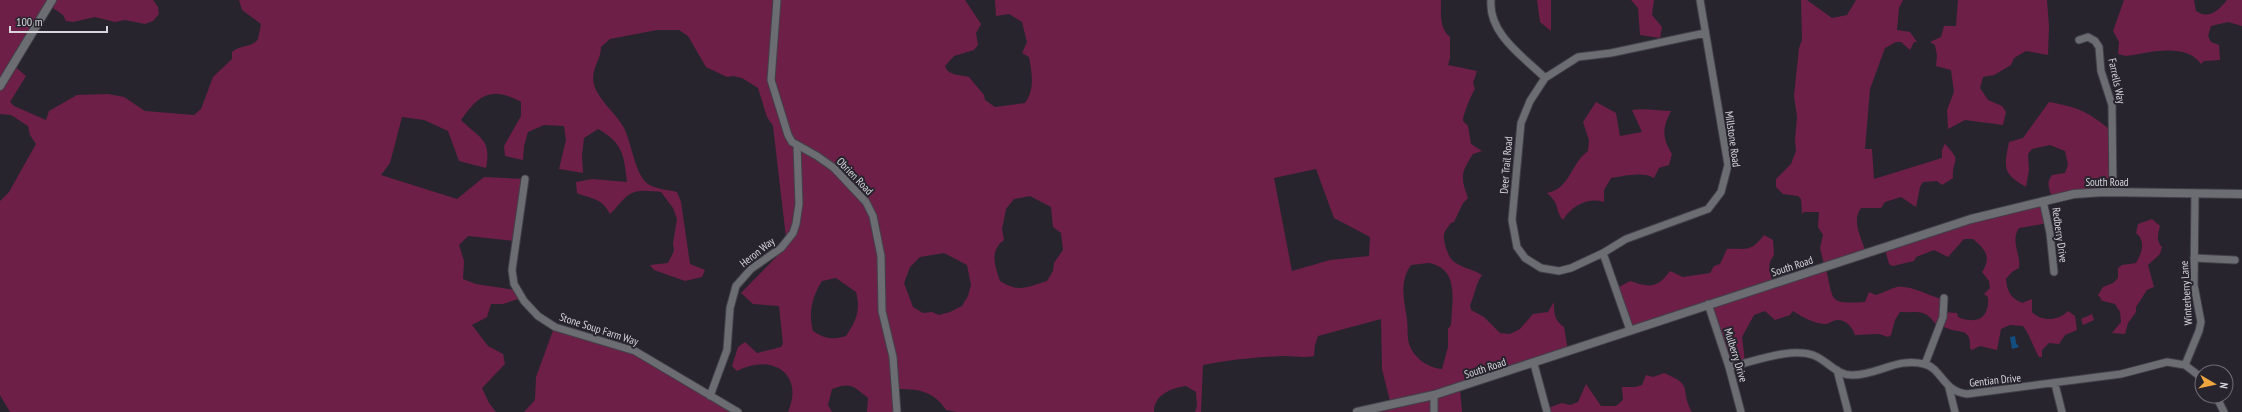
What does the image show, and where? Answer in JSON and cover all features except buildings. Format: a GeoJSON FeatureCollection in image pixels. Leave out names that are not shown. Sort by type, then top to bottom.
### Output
{"type":"FeatureCollection","features":[{"type":"Feature","properties":{"kind":"street"},"geometry":{"type":"LineString","coordinates":[[0,86],[52,0]]}},
{"type":"Feature","properties":{"kind":"street","name":"Obrien Road"},"geometry":{"type":"LineString","coordinates":[[777,0],[771,80],[788,135],[792,142],[817,156],[834,168],[866,202],[873,216],[881,256],[882,311],[893,357],[897,412]]}},
{"type":"Feature","properties":{"kind":"street"},"geometry":{"type":"LineString","coordinates":[[1491,0],[1492,17],[1496,27],[1503,37],[1545,78]]}},
{"type":"Feature","properties":{"kind":"street","name":"Millstone Road"},"geometry":{"type":"LineString","coordinates":[[1603,253],[1626,239],[1702,213],[1716,201],[1722,192],[1728,164],[1700,0]]}},
{"type":"Feature","properties":{"kind":"street","name":"Deer Trail Road"},"geometry":{"type":"LineString","coordinates":[[1603,253],[1571,268],[1552,271],[1535,265],[1521,254],[1517,247],[1512,220],[1521,123],[1530,101],[1545,78],[1578,57],[1611,53],[1705,33]]}},
{"type":"Feature","properties":{"kind":"street","name":"Farrells Way"},"geometry":{"type":"LineString","coordinates":[[2079,40],[2088,37],[2096,41],[2099,47],[2102,72],[2112,105],[2113,192]]}},
{"type":"Feature","properties":{"kind":"street","name":"Heron Way"},"geometry":{"type":"LineString","coordinates":[[710,396],[727,350],[729,313],[733,291],[751,269],[781,248],[793,233],[799,204],[797,145]]}},
{"type":"Feature","properties":{"kind":"street","name":"Stone Soup Farm Way"},"geometry":{"type":"LineString","coordinates":[[525,179],[512,270],[514,284],[524,301],[538,316],[555,327],[635,351],[738,412]]}},
{"type":"Feature","properties":{"kind":"street","name":"South Road"},"geometry":{"type":"LineString","coordinates":[[1358,412],[1434,395],[1534,364],[1708,304],[1971,219],[2043,201],[2074,194],[2113,192],[2242,194]]}},
{"type":"Feature","properties":{"kind":"street","name":"Winterberry Lane"},"geometry":{"type":"LineString","coordinates":[[2185,365],[2199,331],[2200,322],[2194,285],[2195,194]]}},
{"type":"Feature","properties":{"kind":"street","name":"Redberry Drive"},"geometry":{"type":"LineString","coordinates":[[2043,201],[2050,233],[2054,272]]}},
{"type":"Feature","properties":{"kind":"street"},"geometry":{"type":"LineString","coordinates":[[1603,253],[1630,330]]}},
{"type":"Feature","properties":{"kind":"street"},"geometry":{"type":"LineString","coordinates":[[2194,258],[2235,260]]}},
{"type":"Feature","properties":{"kind":"street"},"geometry":{"type":"LineString","coordinates":[[1925,364],[1943,318],[1944,298]]}},
{"type":"Feature","properties":{"kind":"street","name":"Mulberry Drive"},"geometry":{"type":"LineString","coordinates":[[1708,304],[1729,367],[1741,412]]}},
{"type":"Feature","properties":{"kind":"street"},"geometry":{"type":"LineString","coordinates":[[1729,367],[1791,353],[1801,353],[1813,356],[1837,370],[1854,375],[1901,362],[1925,364],[1929,365],[1950,388],[1956,412]]}},
{"type":"Feature","properties":{"kind":"street","name":"Gentian Drive"},"geometry":{"type":"LineString","coordinates":[[1950,388],[1958,393],[1967,394],[2055,384],[2121,374],[2160,363],[2185,365]]}},
{"type":"Feature","properties":{"kind":"street"},"geometry":{"type":"LineString","coordinates":[[1534,364],[1547,412]]}},
{"type":"Feature","properties":{"kind":"street"},"geometry":{"type":"LineString","coordinates":[[2185,365],[2194,372]]}},
{"type":"Feature","properties":{"kind":"street"},"geometry":{"type":"LineString","coordinates":[[1837,370],[1848,412]]}},
{"type":"Feature","properties":{"kind":"street"},"geometry":{"type":"LineString","coordinates":[[2055,384],[2062,412]]}},
{"type":"Feature","properties":{"kind":"street"},"geometry":{"type":"LineString","coordinates":[[1434,395],[1434,412]]}},
{"type":"Feature","properties":{"kind":"shaded area"},"geometry":{"type":"Polygon","coordinates":[[[0,0],[153,0],[158,7],[159,14],[153,21],[145,24],[125,20],[115,22],[95,17],[73,22],[66,21],[63,15],[50,6],[14,66],[26,76],[10,102],[14,106],[46,120],[49,111],[77,95],[108,94],[124,97],[145,111],[194,115],[201,109],[213,77],[232,59],[232,52],[239,48],[253,44],[258,39],[261,24],[242,10],[239,0],[965,0],[981,24],[976,33],[978,45],[974,50],[954,56],[945,66],[949,72],[969,77],[984,95],[985,100],[995,107],[1025,103],[1030,92],[1032,81],[1029,57],[1022,53],[1027,42],[1022,22],[1009,14],[996,16],[995,0],[1441,0],[1442,25],[1450,37],[1450,58],[1448,65],[1477,71],[1473,83],[1475,89],[1464,114],[1463,121],[1468,126],[1471,144],[1482,151],[1473,154],[1464,170],[1463,179],[1468,198],[1463,203],[1454,222],[1451,223],[1444,233],[1446,249],[1453,261],[1482,275],[1470,305],[1471,310],[1484,317],[1500,333],[1510,334],[1520,329],[1533,314],[1548,312],[1554,302],[1555,316],[1558,322],[1564,327],[1568,351],[1460,389],[1462,412],[1359,412],[1391,405],[1382,369],[1381,319],[1318,336],[1314,356],[1263,357],[1203,365],[1201,412],[1195,412],[1197,406],[1196,392],[1186,386],[1164,393],[1157,401],[1154,412],[957,412],[946,410],[936,398],[924,392],[910,389],[895,389],[896,412],[867,412],[868,398],[852,386],[844,386],[832,389],[828,405],[832,412],[788,412],[792,398],[792,386],[788,377],[781,370],[772,366],[761,364],[749,366],[737,371],[732,366],[738,347],[745,342],[757,353],[781,347],[783,344],[779,306],[753,304],[741,293],[787,246],[773,126],[767,117],[758,88],[742,78],[733,76],[727,77],[706,67],[688,36],[679,30],[657,30],[610,39],[601,47],[601,52],[593,74],[594,85],[596,91],[624,128],[637,167],[644,180],[654,187],[677,192],[681,202],[690,264],[705,270],[702,277],[685,281],[654,270],[650,265],[668,263],[674,251],[673,243],[677,219],[673,208],[661,192],[637,191],[623,200],[610,214],[600,202],[577,193],[576,182],[592,179],[627,182],[625,164],[621,151],[613,139],[598,129],[584,138],[582,155],[583,173],[559,169],[566,140],[564,126],[544,125],[528,132],[524,146],[523,160],[505,156],[504,146],[521,116],[521,102],[502,94],[487,95],[474,104],[461,120],[478,135],[485,145],[487,151],[486,168],[459,161],[448,131],[424,120],[402,117],[390,163],[381,175],[457,199],[484,177],[524,179],[514,241],[468,236],[459,245],[464,261],[463,279],[476,284],[515,290],[518,299],[503,304],[491,304],[487,317],[472,325],[488,346],[503,354],[505,364],[482,388],[489,403],[496,412],[10,412],[0,395],[0,201],[9,192],[36,144],[30,135],[28,126],[11,115],[0,114],[0,0]],[[1316,169],[1274,178],[1292,271],[1330,260],[1369,256],[1370,237],[1334,218],[1316,169]],[[1030,196],[1014,199],[1006,209],[1002,229],[1004,240],[996,249],[994,259],[1000,281],[1013,287],[1023,288],[1047,281],[1053,271],[1054,263],[1063,250],[1061,233],[1053,227],[1051,207],[1030,196]],[[944,253],[920,257],[910,267],[904,283],[913,307],[923,313],[932,312],[939,315],[950,312],[962,306],[968,296],[971,285],[967,265],[944,253]],[[1429,263],[1411,265],[1407,271],[1403,291],[1409,344],[1414,354],[1418,358],[1432,367],[1442,369],[1448,347],[1448,329],[1451,325],[1453,296],[1450,279],[1446,272],[1439,266],[1429,263]],[[836,278],[822,281],[813,299],[811,311],[813,331],[821,336],[829,338],[846,336],[857,316],[858,305],[856,292],[836,278]]]}},
{"type":"Feature","properties":{"kind":"shaded area"},"geometry":{"type":"Polygon","coordinates":[[[1537,0],[1551,0],[1551,31],[1540,22],[1537,0]]]}},
{"type":"Feature","properties":{"kind":"shaded area"},"geometry":{"type":"Polygon","coordinates":[[[1631,0],[1654,0],[1652,15],[1662,27],[1660,38],[1640,35],[1638,8],[1631,0]]]}},
{"type":"Feature","properties":{"kind":"shaded area"},"geometry":{"type":"Polygon","coordinates":[[[1801,0],[1807,0],[1832,18],[1847,15],[1856,0],[1903,0],[1899,8],[1897,30],[1910,32],[1917,42],[1914,42],[1910,50],[1901,42],[1896,42],[1885,48],[1870,89],[1865,149],[1872,149],[1874,179],[1942,158],[1942,150],[1946,141],[1945,144],[1951,150],[1955,158],[1953,178],[1942,185],[1937,181],[1923,182],[1920,187],[1916,207],[1901,197],[1885,202],[1881,208],[1861,208],[1858,213],[1857,224],[1866,253],[1824,264],[1820,248],[1823,235],[1818,227],[1819,212],[1804,212],[1802,214],[1801,199],[1798,196],[1783,194],[1776,187],[1776,179],[1791,164],[1796,151],[1795,140],[1797,117],[1794,96],[1799,48],[1802,40],[1801,0]]]}},
{"type":"Feature","properties":{"kind":"shaded area"},"geometry":{"type":"Polygon","coordinates":[[[1958,0],[2047,0],[2049,26],[2048,55],[2026,51],[2014,58],[2011,65],[1994,75],[1983,77],[1980,88],[1988,100],[2002,106],[2006,112],[2003,125],[1965,120],[1948,129],[1947,110],[1954,92],[1951,70],[1936,66],[1937,56],[1935,45],[1930,42],[1941,37],[1944,26],[1956,26],[1958,0]]]}},
{"type":"Feature","properties":{"kind":"shaded area"},"geometry":{"type":"Polygon","coordinates":[[[2124,0],[2194,0],[2196,11],[2201,14],[2209,14],[2221,7],[2227,0],[2242,0],[2242,26],[2228,22],[2211,26],[2208,36],[2211,42],[2219,45],[2220,60],[2204,61],[2201,64],[2194,57],[2177,51],[2156,51],[2126,56],[2118,54],[2119,42],[2113,31],[2124,0]]]}},
{"type":"Feature","properties":{"kind":"shaded area"},"geometry":{"type":"Polygon","coordinates":[[[1596,102],[1616,113],[1620,136],[1642,132],[1632,110],[1641,109],[1671,111],[1664,133],[1666,143],[1672,154],[1669,165],[1659,168],[1654,178],[1639,174],[1611,178],[1604,190],[1604,202],[1592,201],[1580,204],[1575,207],[1563,220],[1556,204],[1547,193],[1555,191],[1566,181],[1582,156],[1588,151],[1589,140],[1583,122],[1596,102]]]}},
{"type":"Feature","properties":{"kind":"shaded area"},"geometry":{"type":"Polygon","coordinates":[[[2049,102],[2069,106],[2084,112],[2113,132],[2115,192],[2052,197],[2049,186],[2050,178],[2052,175],[2065,173],[2068,165],[2065,151],[2050,145],[2032,149],[2028,154],[2029,170],[2026,187],[2013,178],[2009,173],[2006,158],[2009,142],[2023,138],[2049,102]]]}},
{"type":"Feature","properties":{"kind":"shaded area"},"geometry":{"type":"Polygon","coordinates":[[[2042,202],[2049,223],[2019,228],[2015,238],[2019,268],[2012,272],[2006,279],[2007,288],[2015,299],[2022,303],[2032,299],[2032,312],[2036,315],[2045,319],[2050,319],[2060,317],[2068,311],[2075,316],[2077,330],[2065,335],[2059,344],[2049,343],[2042,350],[2042,357],[2039,357],[2028,333],[2023,326],[2010,325],[2001,329],[1997,350],[1980,346],[1972,350],[1970,348],[1969,338],[1965,333],[1942,326],[1937,326],[1929,316],[1917,312],[1900,312],[1895,320],[1891,335],[1888,337],[1879,334],[1855,335],[1851,327],[1841,320],[1826,324],[1820,323],[1808,319],[1793,311],[1790,315],[1775,320],[1765,311],[1754,315],[1742,337],[1745,362],[1732,366],[1709,305],[1633,330],[1617,288],[1630,281],[1643,285],[1653,285],[1662,281],[1670,271],[1683,277],[1710,273],[1714,266],[1720,264],[1727,249],[1744,249],[1751,247],[1755,245],[1764,235],[1773,240],[1774,255],[1770,262],[1769,269],[1773,283],[1826,269],[1832,294],[1835,299],[1839,301],[1853,303],[1865,302],[1869,292],[1876,295],[1897,287],[1903,287],[1914,289],[1943,299],[1943,312],[1957,313],[1958,317],[1976,320],[1981,318],[1987,310],[1988,297],[1984,294],[1990,288],[1989,281],[1982,272],[1987,258],[1986,254],[1981,246],[1973,239],[1964,239],[1948,257],[1934,250],[1916,257],[1914,261],[1893,266],[1889,264],[1885,249],[2042,202]]]}},
{"type":"Feature","properties":{"kind":"shaded area"},"geometry":{"type":"Polygon","coordinates":[[[2152,219],[2160,226],[2158,240],[2162,247],[2160,254],[2148,265],[2154,287],[2147,290],[2136,307],[2136,312],[2128,323],[2125,334],[2112,333],[2121,322],[2120,312],[2115,304],[2099,300],[2102,300],[2098,295],[2103,287],[2113,283],[2118,278],[2118,268],[2122,265],[2136,263],[2142,247],[2141,240],[2136,233],[2138,224],[2152,219]]]}},
{"type":"Feature","properties":{"kind":"shaded area"},"geometry":{"type":"Polygon","coordinates":[[[2092,314],[2094,320],[2083,325],[2081,319],[2092,314]]]}},
{"type":"Feature","properties":{"kind":"shaded area"},"geometry":{"type":"Polygon","coordinates":[[[555,325],[648,354],[684,380],[739,412],[524,412],[535,400],[536,377],[555,325]]]}},
{"type":"Feature","properties":{"kind":"shaded area"},"geometry":{"type":"Polygon","coordinates":[[[1664,373],[1674,377],[1683,385],[1688,404],[1692,412],[1548,412],[1548,408],[1562,403],[1570,405],[1578,402],[1586,384],[1601,406],[1616,406],[1623,400],[1622,387],[1635,387],[1642,385],[1646,375],[1653,377],[1664,373]]]}},
{"type":"Feature","properties":{"kind":"water"},"geometry":{"type":"Polygon","coordinates":[[[2015,336],[2016,343],[2019,347],[2012,349],[2010,337],[2015,336]]]}}]}
